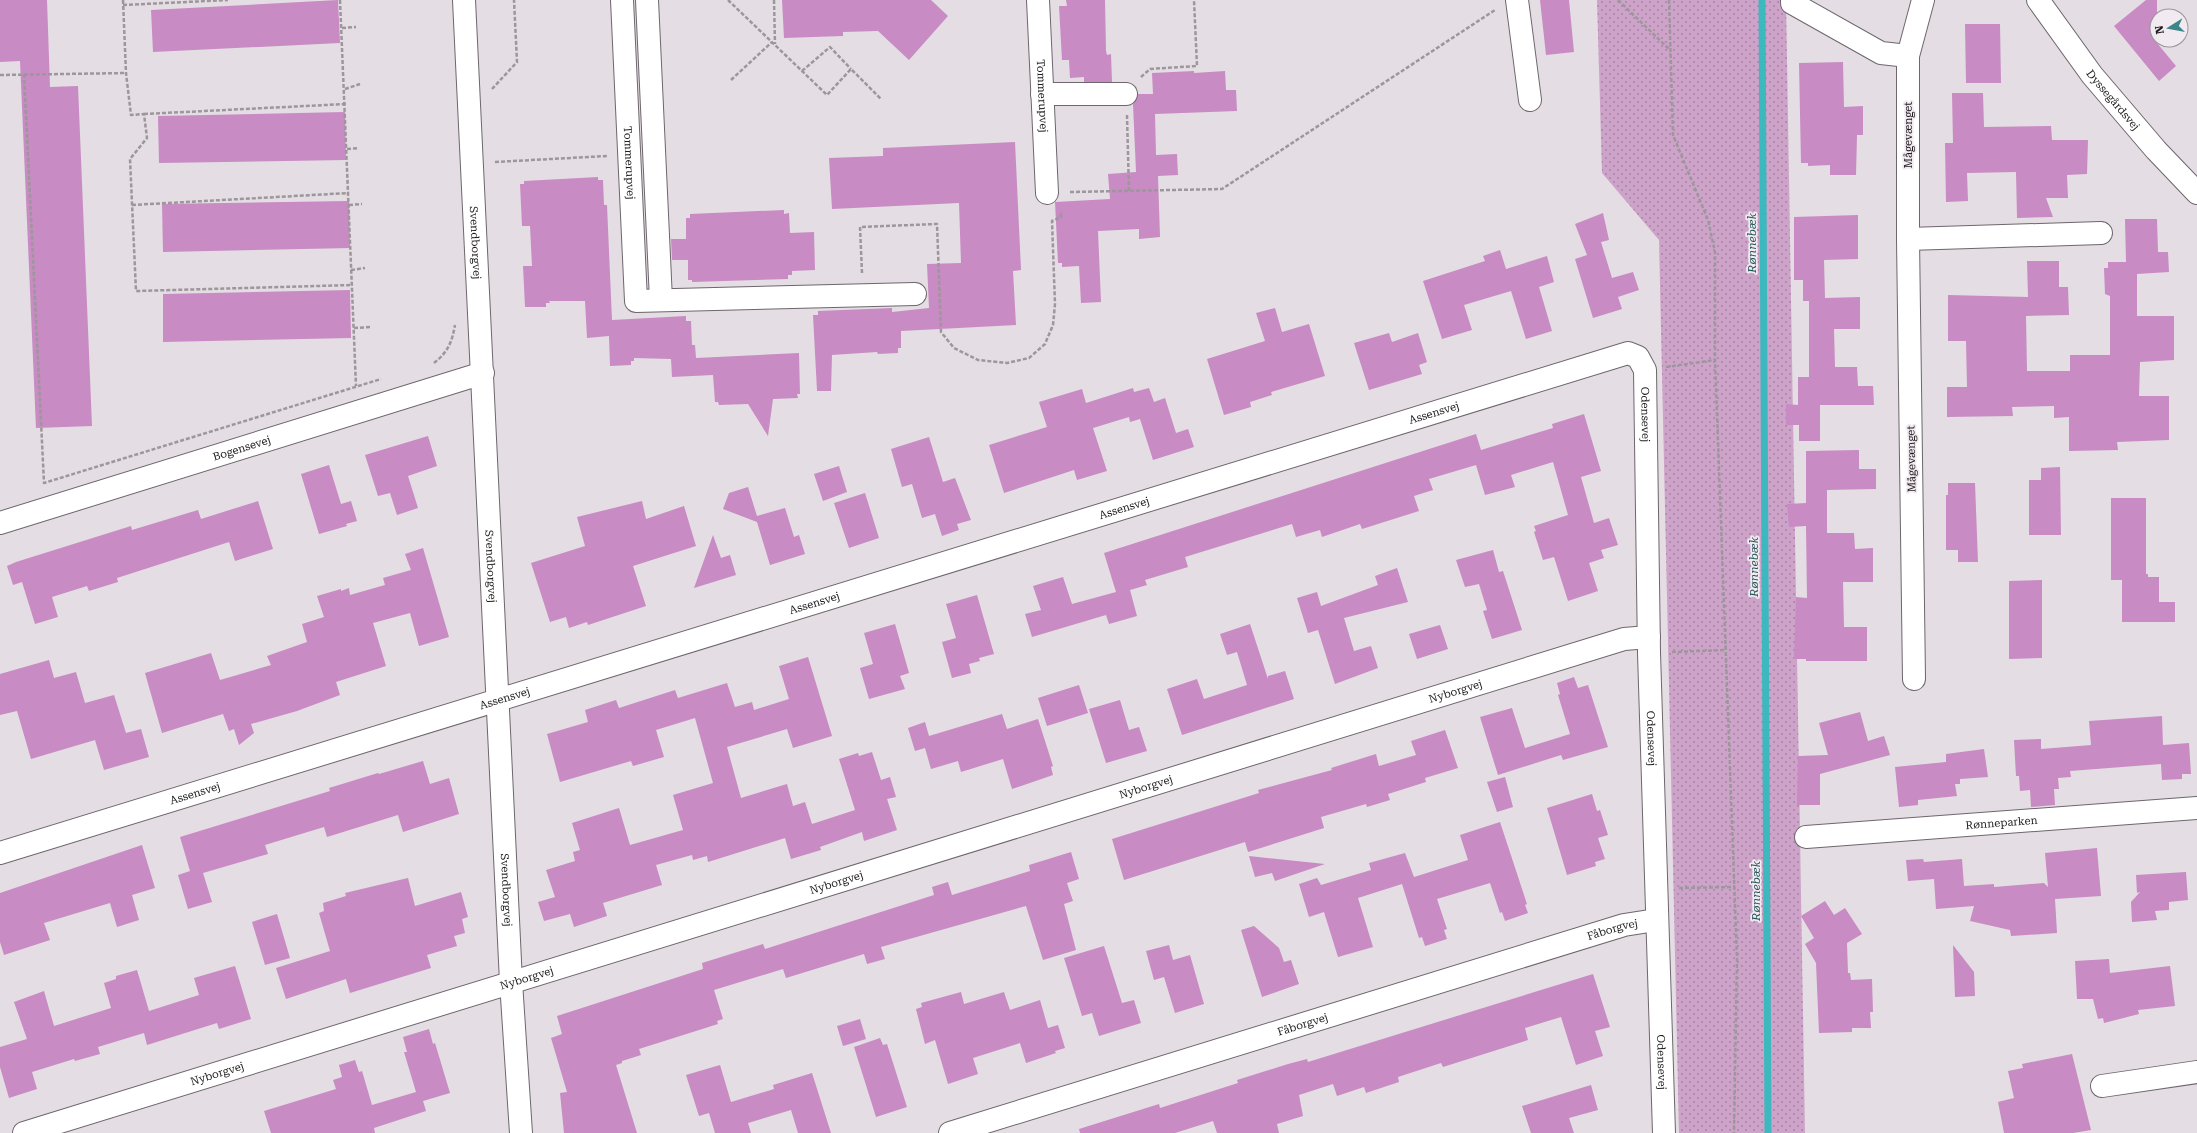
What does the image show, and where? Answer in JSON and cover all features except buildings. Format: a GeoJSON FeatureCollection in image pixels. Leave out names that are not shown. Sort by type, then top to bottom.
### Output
{"type":"FeatureCollection","features":[{"type":"Feature","properties":{"kind":"street","name":"Svendborgvej"},"geometry":{"type":"LineString","coordinates":[[464,0],[511,982],[521,1133]]}},
{"type":"Feature","properties":{"kind":"street","name":"Tommerupvej"},"geometry":{"type":"LineString","coordinates":[[622,0],[636,301],[915,294]]}},
{"type":"Feature","properties":{"kind":"street"},"geometry":{"type":"LineString","coordinates":[[646,0],[661,300]]}},
{"type":"Feature","properties":{"kind":"street","name":"Tommerupvej"},"geometry":{"type":"LineString","coordinates":[[1038,0],[1042,94],[1054,192]]}},
{"type":"Feature","properties":{"kind":"street"},"geometry":{"type":"LineString","coordinates":[[1792,0],[1792,3],[1881,53],[1908,56]]}},
{"type":"Feature","properties":{"kind":"street","name":"Mågevænget"},"geometry":{"type":"LineString","coordinates":[[1914,679],[1908,239],[1908,56],[1923,0]]}},
{"type":"Feature","properties":{"kind":"street","name":"Dyssegårdsvej"},"geometry":{"type":"LineString","coordinates":[[2038,0],[2092,75],[2156,150],[2197,193]]}},
{"type":"Feature","properties":{"kind":"street"},"geometry":{"type":"LineString","coordinates":[[1507,4],[1530,100]]}},
{"type":"Feature","properties":{"kind":"street"},"geometry":{"type":"LineString","coordinates":[[1042,94],[1126,94]]}},
{"type":"Feature","properties":{"kind":"street"},"geometry":{"type":"LineString","coordinates":[[1908,239],[2101,233]]}},
{"type":"Feature","properties":{"kind":"street","name":"Assensvej"},"geometry":{"type":"LineString","coordinates":[[0,853],[1628,353],[1638,357],[1645,370]]}},
{"type":"Feature","properties":{"kind":"street","name":"Odensevej"},"geometry":{"type":"LineString","coordinates":[[1645,370],[1649,645],[1656,920],[1664,1133]]}},
{"type":"Feature","properties":{"kind":"street","name":"Bogensevej"},"geometry":{"type":"LineString","coordinates":[[0,523],[482,373]]}},
{"type":"Feature","properties":{"kind":"street","name":"Nyborgvej"},"geometry":{"type":"LineString","coordinates":[[24,1133],[1624,639],[1649,645]]}},
{"type":"Feature","properties":{"kind":"street","name":"Rønneparken"},"geometry":{"type":"LineString","coordinates":[[1806,837],[2197,808]]}},
{"type":"Feature","properties":{"kind":"street","name":"Fåborgvej"},"geometry":{"type":"LineString","coordinates":[[950,1133],[1624,925],[1656,920]]}},
{"type":"Feature","properties":{"kind":"street"},"geometry":{"type":"LineString","coordinates":[[2102,1086],[2197,1072]]}},
{"type":"Feature","properties":{"kind":"path"},"geometry":{"type":"LineString","coordinates":[[123,0],[126,73],[131,115],[346,104]]}},
{"type":"Feature","properties":{"kind":"path"},"geometry":{"type":"LineString","coordinates":[[123,5],[228,0]]}},
{"type":"Feature","properties":{"kind":"path"},"geometry":{"type":"LineString","coordinates":[[340,0],[346,104],[356,386]]}},
{"type":"Feature","properties":{"kind":"path"},"geometry":{"type":"LineString","coordinates":[[492,95],[492,88],[517,62],[514,0]]}},
{"type":"Feature","properties":{"kind":"path"},"geometry":{"type":"LineString","coordinates":[[728,0],[827,95],[851,69]]}},
{"type":"Feature","properties":{"kind":"path"},"geometry":{"type":"LineString","coordinates":[[731,80],[774,43],[774,0]]}},
{"type":"Feature","properties":{"kind":"path"},"geometry":{"type":"LineString","coordinates":[[1130,191],[1126,91],[1150,69],[1197,66],[1194,0]]}},
{"type":"Feature","properties":{"kind":"path"},"geometry":{"type":"LineString","coordinates":[[1618,0],[1670,50]]}},
{"type":"Feature","properties":{"kind":"path"},"geometry":{"type":"LineString","coordinates":[[1669,0],[1673,135],[1708,220],[1715,252],[1715,360],[1737,959],[1734,1133]]}},
{"type":"Feature","properties":{"kind":"path"},"geometry":{"type":"LineString","coordinates":[[863,295],[860,227],[937,224],[941,332],[954,348],[978,360],[1007,363],[1029,358],[1045,344],[1053,325],[1055,304],[1052,221],[1061,217],[1054,192],[1222,189],[1507,4]]}},
{"type":"Feature","properties":{"kind":"path"},"geometry":{"type":"LineString","coordinates":[[342,28],[356,27]]}},
{"type":"Feature","properties":{"kind":"path"},"geometry":{"type":"LineString","coordinates":[[802,71],[830,47],[881,99]]}},
{"type":"Feature","properties":{"kind":"path"},"geometry":{"type":"LineString","coordinates":[[0,75],[126,73]]}},
{"type":"Feature","properties":{"kind":"path"},"geometry":{"type":"LineString","coordinates":[[24,74],[44,482],[384,378]]}},
{"type":"Feature","properties":{"kind":"path"},"geometry":{"type":"LineString","coordinates":[[345,89],[360,84]]}},
{"type":"Feature","properties":{"kind":"path"},"geometry":{"type":"LineString","coordinates":[[144,114],[147,138],[130,159],[136,291],[352,285]]}},
{"type":"Feature","properties":{"kind":"path"},"geometry":{"type":"LineString","coordinates":[[347,149],[359,148]]}},
{"type":"Feature","properties":{"kind":"path"},"geometry":{"type":"LineString","coordinates":[[495,154],[495,169]]}},
{"type":"Feature","properties":{"kind":"path"},"geometry":{"type":"LineString","coordinates":[[495,162],[629,155]]}},
{"type":"Feature","properties":{"kind":"path"},"geometry":{"type":"LineString","coordinates":[[132,205],[349,193]]}},
{"type":"Feature","properties":{"kind":"path"},"geometry":{"type":"LineString","coordinates":[[349,205],[362,204]]}},
{"type":"Feature","properties":{"kind":"path"},"geometry":{"type":"LineString","coordinates":[[351,270],[365,268]]}},
{"type":"Feature","properties":{"kind":"path"},"geometry":{"type":"LineString","coordinates":[[428,365],[445,354],[452,341],[456,324]]}},
{"type":"Feature","properties":{"kind":"path"},"geometry":{"type":"LineString","coordinates":[[354,328],[370,327]]}},
{"type":"Feature","properties":{"kind":"path"},"geometry":{"type":"LineString","coordinates":[[1645,370],[1715,360]]}},
{"type":"Feature","properties":{"kind":"path"},"geometry":{"type":"LineString","coordinates":[[1649,645],[1726,650]]}},
{"type":"Feature","properties":{"kind":"path"},"geometry":{"type":"LineString","coordinates":[[1656,888],[1734,887]]}},
{"type":"Feature","properties":{"kind":"shaded area"},"geometry":{"type":"Polygon","coordinates":[[[1597,0],[1786,0],[1805,1133],[1679,1133],[1659,240],[1602,173],[1597,0]]]}},
{"type":"Feature","properties":{"kind":"waterway","name":"Rønnebæk"},"geometry":{"type":"LineString","coordinates":[[1762,0],[1768,1133]]}}]}
